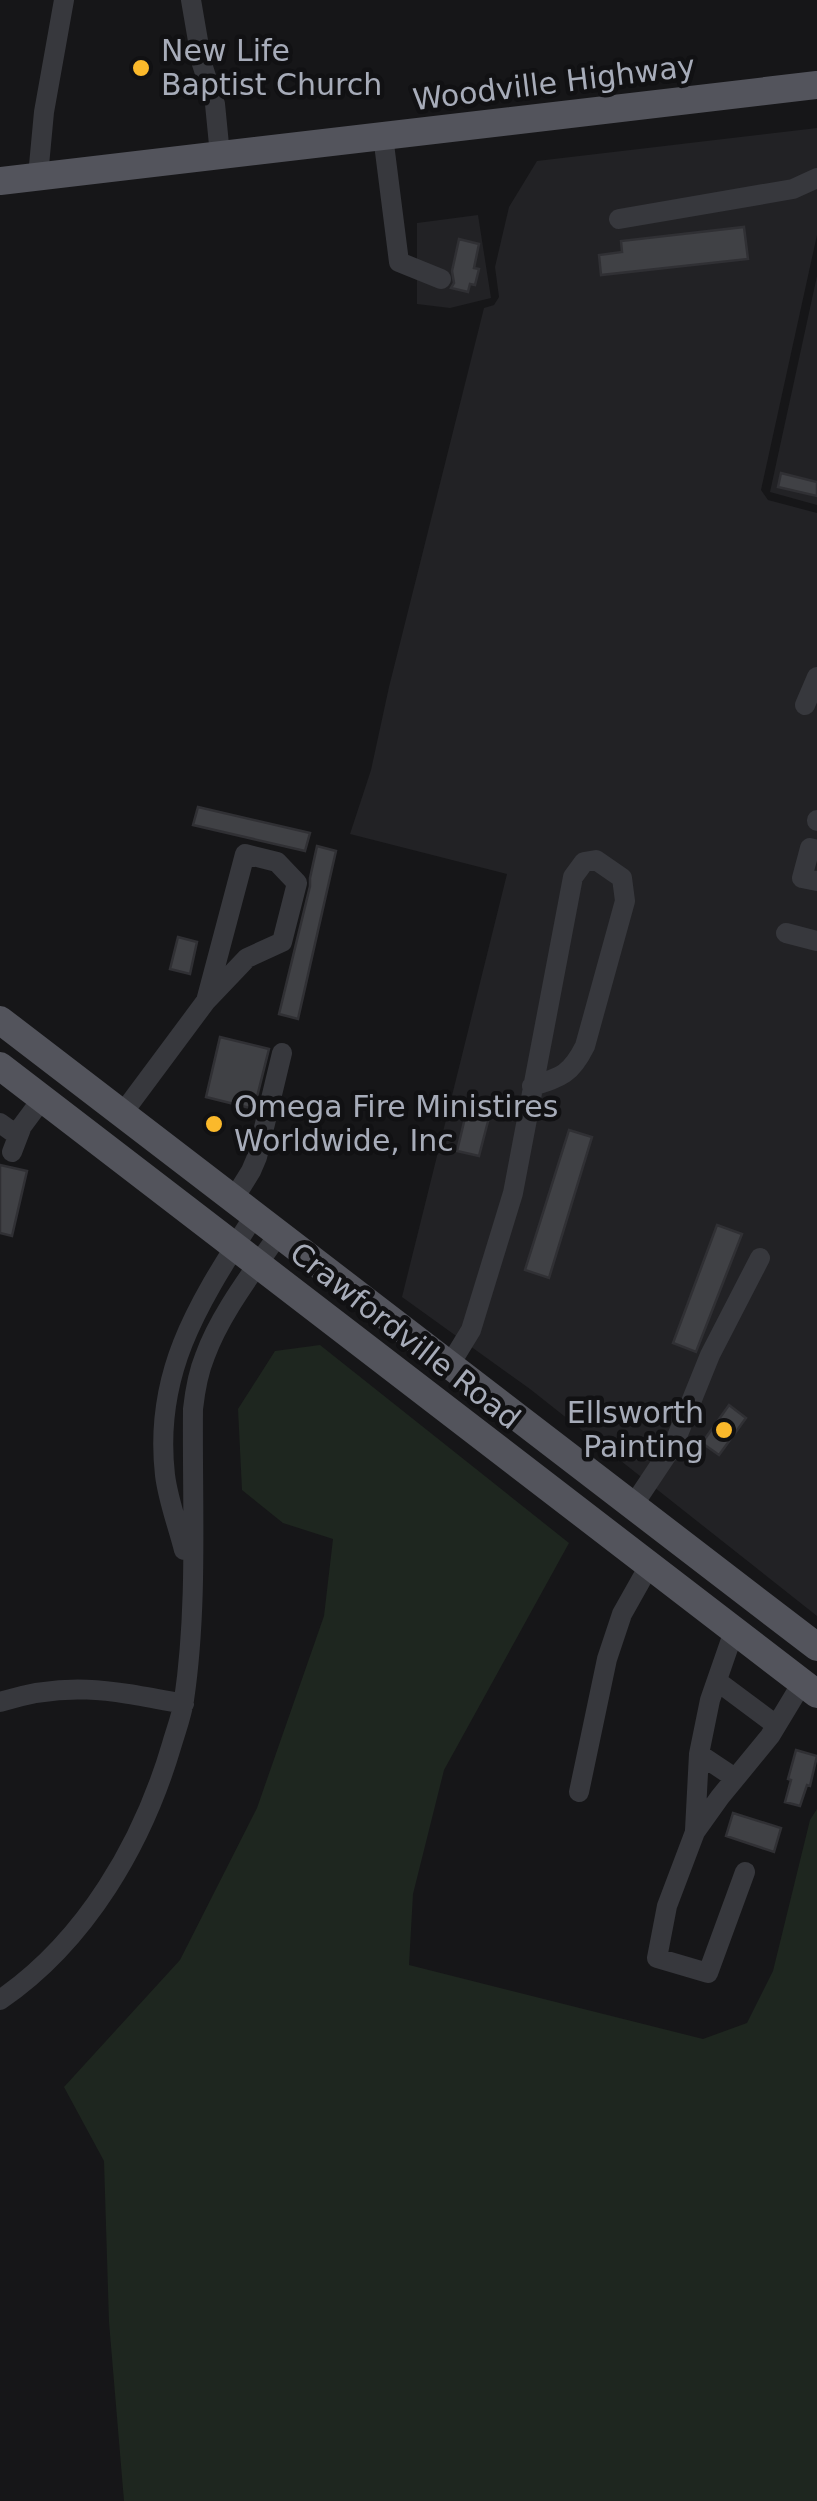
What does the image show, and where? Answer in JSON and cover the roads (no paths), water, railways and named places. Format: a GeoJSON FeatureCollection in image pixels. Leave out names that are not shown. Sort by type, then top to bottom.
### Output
{"type":"FeatureCollection","features":[{"type":"Feature","properties":{"kind":"main road","name":"Woodville Highway"},"geometry":{"type":"LineString","coordinates":[[0,181],[817,85]]}},
{"type":"Feature","properties":{"kind":"main road","name":"Crawfordville Road"},"geometry":{"type":"LineString","coordinates":[[0,1020],[484,1394],[814,1638]]}},
{"type":"Feature","properties":{"kind":"main road","name":"Crawfordville Road"},"geometry":{"type":"LineString","coordinates":[[0,1066],[810,1689]]}},
{"type":"Feature","properties":{"kind":"main road"},"geometry":{"type":"LineString","coordinates":[[400,1374],[442,1390],[484,1394]]}},
{"type":"Feature","properties":{"kind":"main road"},"geometry":{"type":"LineString","coordinates":[[504,1454],[555,1460],[587,1472]]}},
{"type":"Feature","properties":{"kind":"street"},"geometry":{"type":"LineString","coordinates":[[38,176],[44,112],[64,0]]}},
{"type":"Feature","properties":{"kind":"street"},"geometry":{"type":"LineString","coordinates":[[191,0],[202,64],[215,104],[220,155]]}},
{"type":"Feature","properties":{"kind":"street"},"geometry":{"type":"LineString","coordinates":[[383,136],[399,262],[440,279]]}},
{"type":"Feature","properties":{"kind":"street"},"geometry":{"type":"LineString","coordinates":[[619,219],[793,189],[817,178]]}},
{"type":"Feature","properties":{"kind":"street"},"geometry":{"type":"LineString","coordinates":[[805,705],[817,678]]}},
{"type":"Feature","properties":{"kind":"street"},"geometry":{"type":"LineString","coordinates":[[817,850],[810,848],[802,878],[817,881]]}},
{"type":"Feature","properties":{"kind":"street"},"geometry":{"type":"LineString","coordinates":[[122,1114],[206,1000],[247,958],[282,942],[297,883],[277,862],[246,854],[206,1000]]}},
{"type":"Feature","properties":{"kind":"street"},"geometry":{"type":"LineString","coordinates":[[448,1366],[471,1330],[508,1210],[532,1086],[573,878],[584,862],[596,860],[622,878],[625,901],[585,1046],[576,1064],[563,1076],[532,1086]]}},
{"type":"Feature","properties":{"kind":"street"},"geometry":{"type":"LineString","coordinates":[[786,933],[817,940]]}},
{"type":"Feature","properties":{"kind":"street"},"geometry":{"type":"LineString","coordinates":[[192,1580],[165,1476],[164,1423],[171,1377],[203,1297],[235,1246],[282,1054]]}},
{"type":"Feature","properties":{"kind":"street"},"geometry":{"type":"LineString","coordinates":[[0,1123],[15,1144],[22,1126],[42,1098]]}},
{"type":"Feature","properties":{"kind":"street"},"geometry":{"type":"LineString","coordinates":[[0,2000],[56,1952],[97,1902],[135,1842],[164,1772],[184,1704],[190,1648],[196,1383],[217,1329],[278,1235]]}},
{"type":"Feature","properties":{"kind":"street"},"geometry":{"type":"LineString","coordinates":[[632,1506],[674,1444],[710,1355],[760,1258]]}},
{"type":"Feature","properties":{"kind":"street"},"geometry":{"type":"LineString","coordinates":[[167,1406],[193,1410]]}},
{"type":"Feature","properties":{"kind":"street"},"geometry":{"type":"LineString","coordinates":[[578,1792],[607,1659],[622,1614],[649,1566]]}},
{"type":"Feature","properties":{"kind":"street"},"geometry":{"type":"LineString","coordinates":[[696,1832],[699,1754],[710,1700],[734,1630]]}},
{"type":"Feature","properties":{"kind":"street"},"geometry":{"type":"LineString","coordinates":[[717,1681],[776,1725]]}},
{"type":"Feature","properties":{"kind":"street"},"geometry":{"type":"LineString","coordinates":[[0,1702],[26,1694],[104,1689],[184,1704]]}},
{"type":"Feature","properties":{"kind":"street"},"geometry":{"type":"LineString","coordinates":[[745,1872],[708,1973],[656,1958],[667,1906],[696,1832],[776,1725],[810,1689]]}},
{"type":"Feature","properties":{"kind":"street"},"geometry":{"type":"LineString","coordinates":[[699,1754],[736,1778]]}},
{"type":"Feature","properties":{"kind":"place","name":"New Life Baptist Church"},"geometry":{"type":"Point","coordinates":[141,68]}},
{"type":"Feature","properties":{"kind":"place","name":"Omega Fire Ministires Worldwide, Inc"},"geometry":{"type":"Point","coordinates":[214,1124]}},
{"type":"Feature","properties":{"kind":"place","name":"Ellsworth Painting"},"geometry":{"type":"Point","coordinates":[724,1430]}}]}
